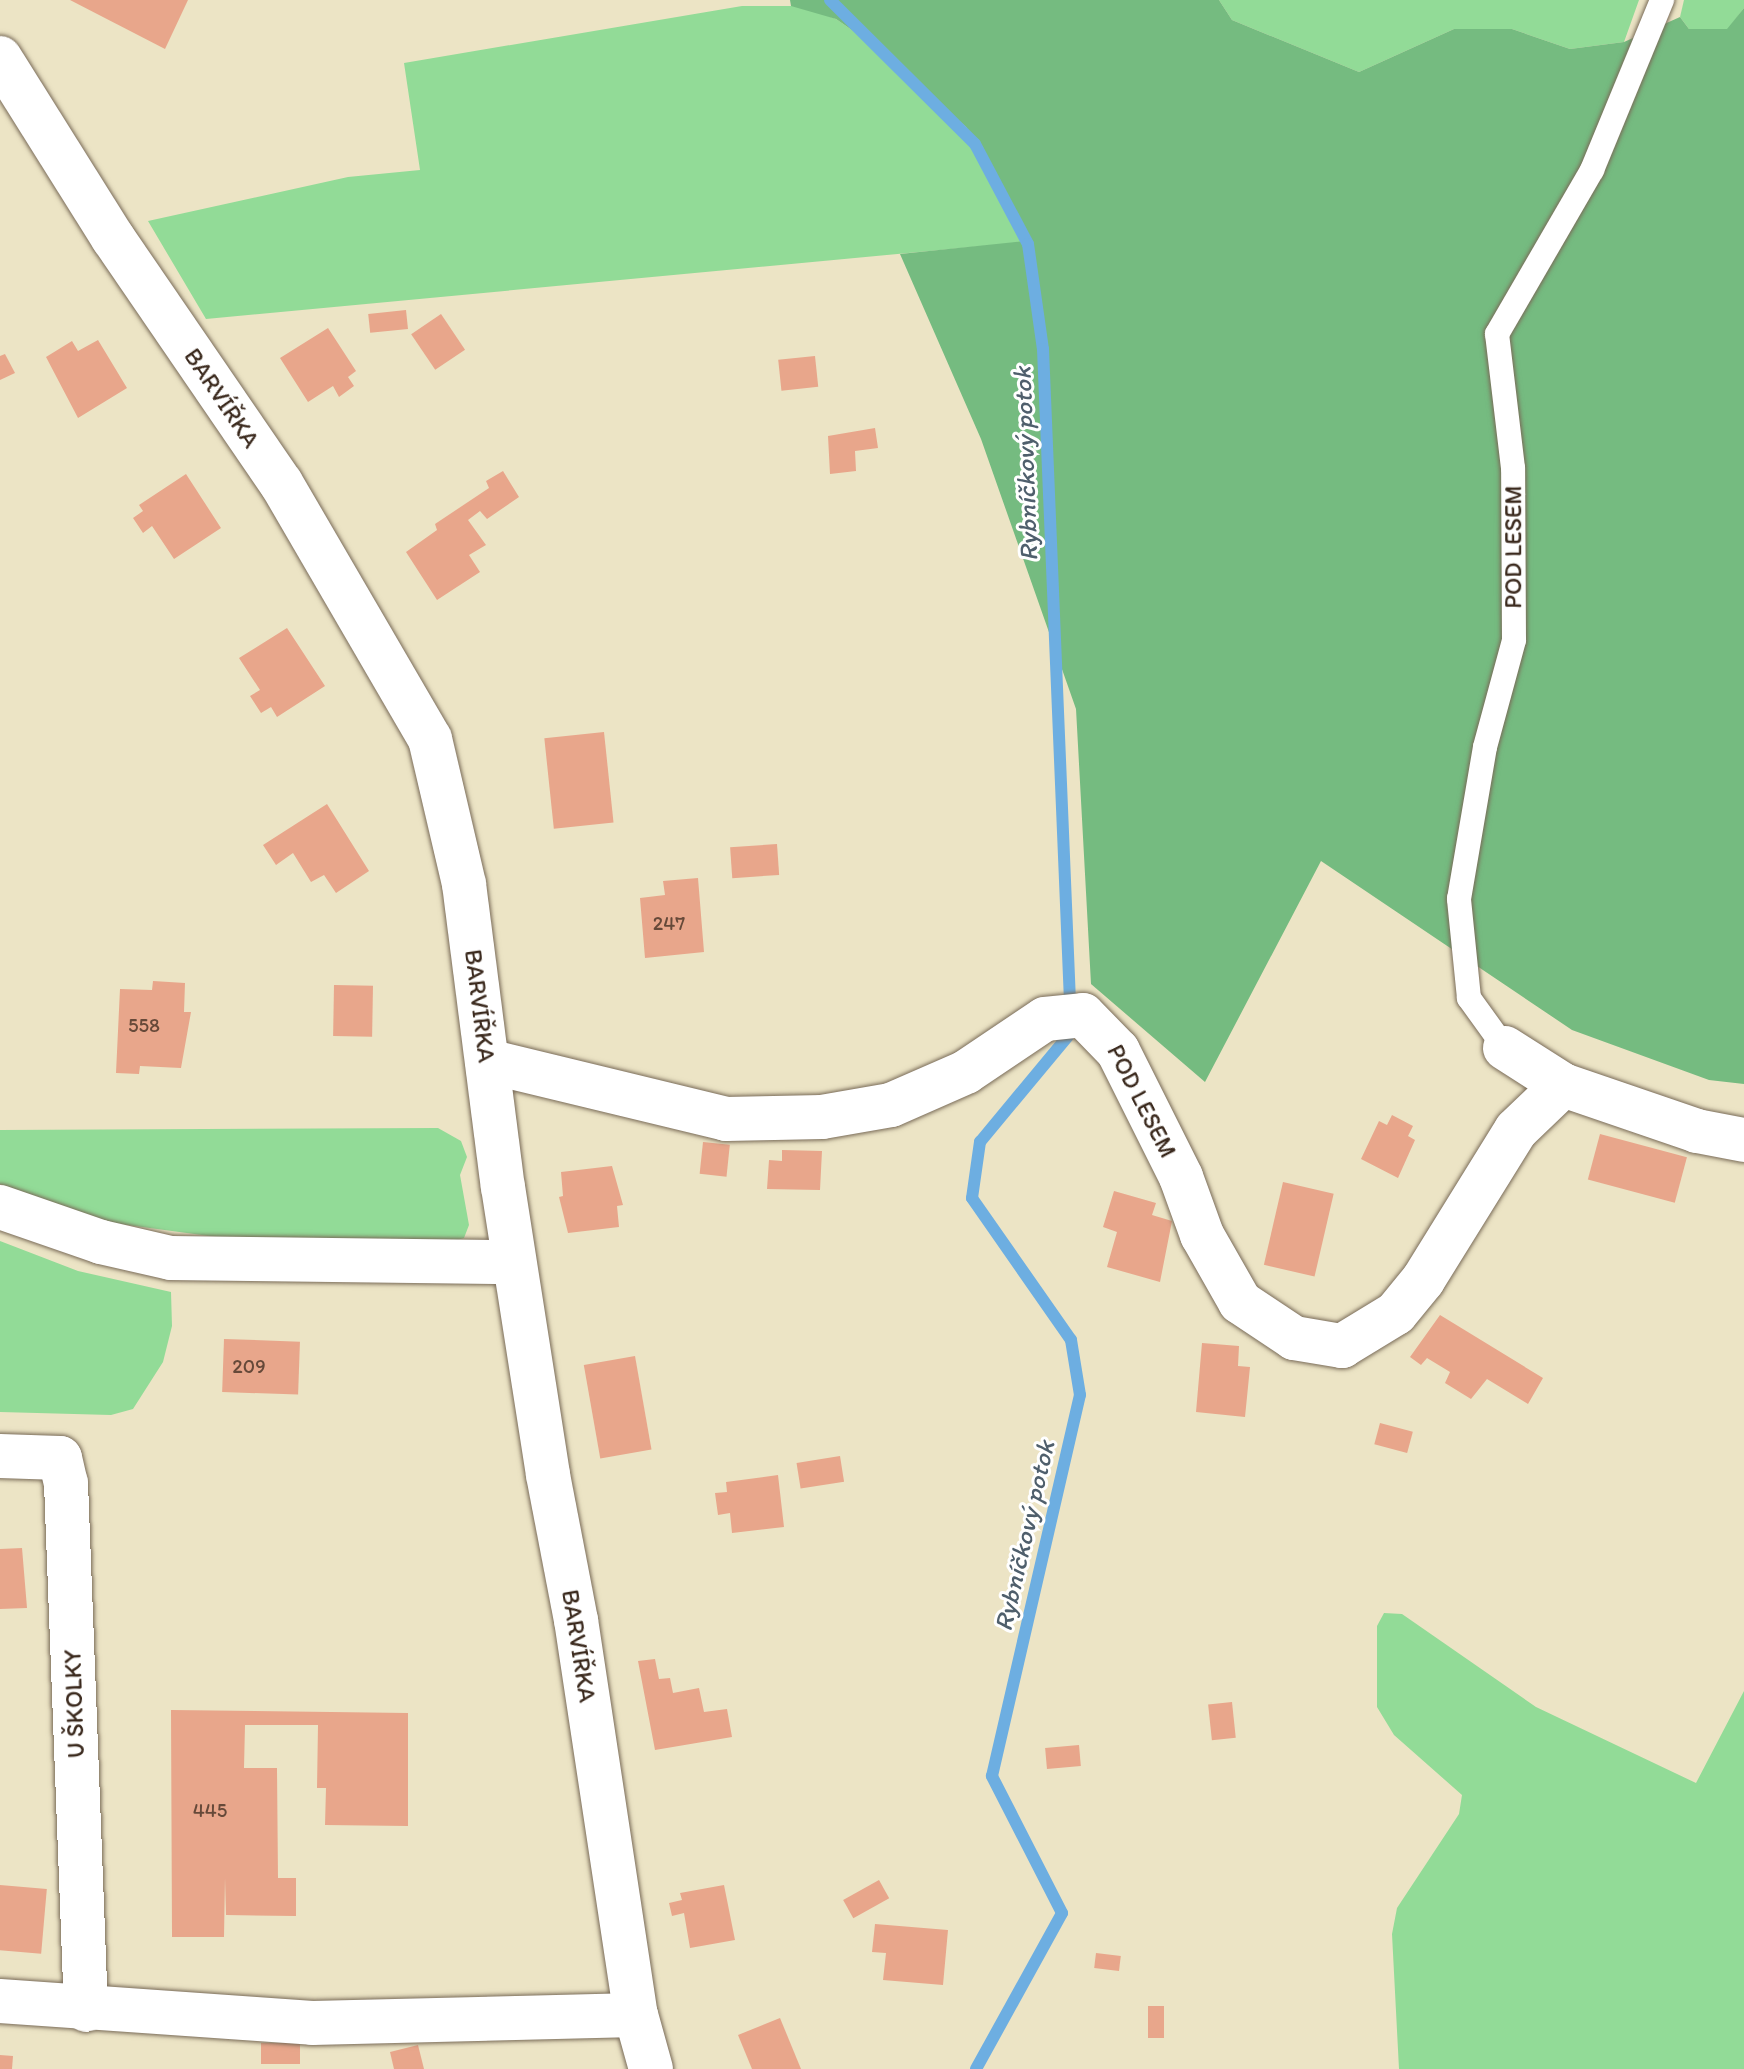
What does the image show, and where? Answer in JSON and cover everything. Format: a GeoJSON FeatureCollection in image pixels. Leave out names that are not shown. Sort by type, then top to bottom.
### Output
{"type":"FeatureCollection","features":[{"type":"Feature","properties":{"kind":"street","name":"BARVÍŘKA"},"geometry":{"type":"LineString","coordinates":[[0,58],[113,238],[281,483],[430,739],[464,884],[514,1262],[636,2015],[651,2069]]}},
{"type":"Feature","properties":{"kind":"street","name":"POD LESEM"},"geometry":{"type":"LineString","coordinates":[[487,1061],[726,1119],[796,1119],[891,1105],[966,1072],[1045,1019],[1083,1015],[1118,1051],[1181,1177],[1202,1235],[1240,1302],[1294,1338],[1342,1346],[1372,1332],[1414,1291],[1516,1130],[1563,1085]]}},
{"type":"Feature","properties":{"kind":"street","name":"POD LESEM"},"geometry":{"type":"LineString","coordinates":[[1505,1048],[1563,1085],[1697,1131],[1744,1140]]}},
{"type":"Feature","properties":{"kind":"street"},"geometry":{"type":"LineString","coordinates":[[0,1207],[101,1242],[171,1258],[514,1262]]}},
{"type":"Feature","properties":{"kind":"street","name":"U ŠKOLKY"},"geometry":{"type":"LineString","coordinates":[[0,1456],[60,1458],[66,1483],[86,2010]]}},
{"type":"Feature","properties":{"kind":"street"},"geometry":{"type":"LineString","coordinates":[[0,2001],[86,2010],[312,2023],[636,2015]]}},
{"type":"Feature","properties":{"kind":"lane","name":"POD LESEM"},"geometry":{"type":"LineString","coordinates":[[1505,1048],[1469,998],[1459,899],[1485,747],[1514,640],[1513,468],[1497,334],[1592,170],[1662,0]]}},
{"type":"Feature","properties":{"kind":"green space"},"geometry":{"type":"Polygon","coordinates":[[[790,0],[1219,0],[1232,20],[1359,72],[1454,29],[1512,29],[1570,49],[1624,42],[1680,17],[1689,29],[1727,29],[1744,8],[1744,1084],[1709,1080],[1572,1030],[1321,861],[1205,1082],[1091,984],[1076,709],[981,439],[900,254],[1025,241],[1007,197],[966,127],[875,46],[836,19],[791,6],[790,0]]]}},
{"type":"Feature","properties":{"kind":"green space"},"geometry":{"type":"Polygon","coordinates":[[[1219,0],[1639,0],[1624,42],[1570,49],[1512,29],[1454,29],[1359,72],[1232,20],[1219,0]]]}},
{"type":"Feature","properties":{"kind":"green space"},"geometry":{"type":"Polygon","coordinates":[[[1684,0],[1744,0],[1744,8],[1728,29],[1689,29],[1680,17],[1684,0]]]}},
{"type":"Feature","properties":{"kind":"green space"},"geometry":{"type":"Polygon","coordinates":[[[742,6],[802,6],[836,19],[875,46],[966,128],[1007,197],[1025,242],[206,319],[148,221],[348,177],[420,170],[404,63],[742,6]]]}},
{"type":"Feature","properties":{"kind":"green space"},"geometry":{"type":"Polygon","coordinates":[[[438,1128],[461,1141],[467,1157],[460,1175],[469,1225],[464,1238],[442,1245],[224,1238],[105,1222],[0,1184],[0,1130],[438,1128]]]}},
{"type":"Feature","properties":{"kind":"green space"},"geometry":{"type":"Polygon","coordinates":[[[0,1241],[78,1271],[171,1292],[172,1326],[163,1362],[133,1409],[111,1415],[0,1412],[0,1241]]]}},
{"type":"Feature","properties":{"kind":"green space"},"geometry":{"type":"Polygon","coordinates":[[[1384,1613],[1402,1614],[1536,1707],[1696,1783],[1744,1691],[1744,2069],[1399,2069],[1392,1934],[1397,1908],[1459,1814],[1462,1795],[1394,1735],[1377,1707],[1377,1626],[1384,1613]]]}},
{"type":"Feature","properties":{"kind":"building"},"geometry":{"type":"Polygon","coordinates":[[[70,0],[188,0],[165,49],[70,0]]]}},
{"type":"Feature","properties":{"kind":"building"},"geometry":{"type":"Polygon","coordinates":[[[406,310],[408,329],[370,333],[368,314],[406,310]]]}},
{"type":"Feature","properties":{"kind":"building"},"geometry":{"type":"Polygon","coordinates":[[[441,314],[465,350],[435,370],[411,334],[441,314]]]}},
{"type":"Feature","properties":{"kind":"building"},"geometry":{"type":"Polygon","coordinates":[[[328,328],[356,371],[348,377],[354,386],[339,397],[333,386],[308,402],[280,358],[328,328]]]}},
{"type":"Feature","properties":{"kind":"building"},"geometry":{"type":"Polygon","coordinates":[[[98,340],[127,388],[78,418],[46,357],[72,341],[78,351],[98,340]]]}},
{"type":"Feature","properties":{"kind":"building"},"geometry":{"type":"Polygon","coordinates":[[[5,354],[15,373],[0,380],[0,356],[5,354]]]}},
{"type":"Feature","properties":{"kind":"building"},"geometry":{"type":"Polygon","coordinates":[[[815,356],[818,387],[781,391],[778,360],[815,356]]]}},
{"type":"Feature","properties":{"kind":"building"},"geometry":{"type":"Polygon","coordinates":[[[875,428],[878,448],[855,451],[856,471],[830,474],[828,436],[875,428]]]}},
{"type":"Feature","properties":{"kind":"building"},"geometry":{"type":"Polygon","coordinates":[[[503,471],[519,497],[487,519],[480,511],[468,520],[486,545],[469,555],[480,572],[437,600],[406,552],[437,530],[435,524],[489,488],[486,481],[503,471]]]}},
{"type":"Feature","properties":{"kind":"building"},"geometry":{"type":"Polygon","coordinates":[[[186,474],[221,528],[174,559],[152,526],[143,533],[133,518],[143,511],[139,505],[186,474]]]}},
{"type":"Feature","properties":{"kind":"building"},"geometry":{"type":"Polygon","coordinates":[[[287,628],[325,686],[277,717],[271,707],[261,713],[250,696],[260,690],[239,658],[287,628]]]}},
{"type":"Feature","properties":{"kind":"building"},"geometry":{"type":"Polygon","coordinates":[[[604,732],[614,823],[554,829],[544,738],[604,732]]]}},
{"type":"Feature","properties":{"kind":"building"},"geometry":{"type":"Polygon","coordinates":[[[327,804],[369,871],[336,893],[324,875],[311,882],[293,853],[276,865],[263,845],[327,804]]]}},
{"type":"Feature","properties":{"kind":"building"},"geometry":{"type":"Polygon","coordinates":[[[777,844],[779,875],[732,878],[730,847],[777,844]]]}},
{"type":"Feature","properties":{"kind":"building"},"geometry":{"type":"Polygon","coordinates":[[[698,878],[704,952],[645,958],[640,898],[665,895],[663,881],[698,878]]]}},
{"type":"Feature","properties":{"kind":"building"},"geometry":{"type":"Polygon","coordinates":[[[153,981],[185,983],[184,1012],[191,1012],[181,1068],[140,1066],[139,1074],[116,1073],[120,989],[152,990],[153,981]]]}},
{"type":"Feature","properties":{"kind":"building"},"geometry":{"type":"Polygon","coordinates":[[[334,985],[373,986],[372,1037],[333,1036],[334,985]]]}},
{"type":"Feature","properties":{"kind":"building"},"geometry":{"type":"Polygon","coordinates":[[[1392,1115],[1413,1126],[1408,1136],[1415,1140],[1398,1178],[1361,1159],[1379,1121],[1387,1125],[1392,1115]]]}},
{"type":"Feature","properties":{"kind":"building"},"geometry":{"type":"Polygon","coordinates":[[[1600,1134],[1687,1157],[1675,1203],[1588,1179],[1600,1134]]]}},
{"type":"Feature","properties":{"kind":"building"},"geometry":{"type":"Polygon","coordinates":[[[703,1142],[730,1145],[727,1177],[700,1174],[703,1142]]]}},
{"type":"Feature","properties":{"kind":"building"},"geometry":{"type":"Polygon","coordinates":[[[782,1150],[822,1151],[820,1190],[767,1189],[769,1160],[782,1161],[782,1150]]]}},
{"type":"Feature","properties":{"kind":"building"},"geometry":{"type":"Polygon","coordinates":[[[612,1166],[623,1205],[617,1206],[619,1227],[568,1233],[559,1197],[563,1196],[561,1172],[612,1166]]]}},
{"type":"Feature","properties":{"kind":"building"},"geometry":{"type":"Polygon","coordinates":[[[1283,1182],[1334,1194],[1315,1277],[1264,1265],[1283,1182]]]}},
{"type":"Feature","properties":{"kind":"building"},"geometry":{"type":"Polygon","coordinates":[[[1114,1191],[1156,1203],[1152,1215],[1172,1221],[1160,1282],[1107,1267],[1117,1232],[1103,1227],[1114,1191]]]}},
{"type":"Feature","properties":{"kind":"building"},"geometry":{"type":"Polygon","coordinates":[[[1440,1315],[1543,1378],[1528,1404],[1487,1379],[1471,1399],[1445,1383],[1450,1372],[1427,1358],[1421,1365],[1410,1357],[1440,1315]]]}},
{"type":"Feature","properties":{"kind":"building"},"geometry":{"type":"Polygon","coordinates":[[[224,1339],[300,1342],[298,1395],[222,1392],[224,1339]]]}},
{"type":"Feature","properties":{"kind":"building"},"geometry":{"type":"Polygon","coordinates":[[[1202,1343],[1239,1346],[1238,1366],[1250,1367],[1245,1417],[1196,1412],[1202,1343]]]}},
{"type":"Feature","properties":{"kind":"building"},"geometry":{"type":"Polygon","coordinates":[[[635,1356],[651,1450],[600,1459],[584,1365],[635,1356]]]}},
{"type":"Feature","properties":{"kind":"building"},"geometry":{"type":"Polygon","coordinates":[[[1380,1423],[1413,1432],[1407,1453],[1374,1444],[1380,1423]]]}},
{"type":"Feature","properties":{"kind":"building"},"geometry":{"type":"Polygon","coordinates":[[[840,1456],[844,1482],[801,1489],[797,1463],[840,1456]]]}},
{"type":"Feature","properties":{"kind":"building"},"geometry":{"type":"Polygon","coordinates":[[[778,1475],[784,1527],[732,1533],[730,1513],[718,1515],[715,1493],[727,1492],[726,1482],[778,1475]]]}},
{"type":"Feature","properties":{"kind":"building"},"geometry":{"type":"Polygon","coordinates":[[[22,1548],[27,1608],[0,1609],[0,1549],[22,1548]]]}},
{"type":"Feature","properties":{"kind":"building"},"geometry":{"type":"Polygon","coordinates":[[[655,1659],[659,1679],[670,1678],[673,1693],[699,1688],[704,1712],[727,1709],[732,1737],[655,1750],[638,1661],[655,1659]]]}},
{"type":"Feature","properties":{"kind":"building"},"geometry":{"type":"Polygon","coordinates":[[[1232,1702],[1236,1738],[1212,1740],[1208,1705],[1232,1702]]]}},
{"type":"Feature","properties":{"kind":"building"},"geometry":{"type":"Polygon","coordinates":[[[171,1710],[408,1713],[408,1826],[325,1825],[326,1788],[317,1788],[318,1725],[245,1725],[244,1768],[277,1768],[278,1878],[296,1878],[296,1916],[226,1915],[225,1878],[224,1937],[172,1937],[171,1710]]]}},
{"type":"Feature","properties":{"kind":"building"},"geometry":{"type":"Polygon","coordinates":[[[1079,1745],[1081,1766],[1047,1769],[1045,1748],[1079,1745]]]}},
{"type":"Feature","properties":{"kind":"building"},"geometry":{"type":"Polygon","coordinates":[[[879,1880],[889,1898],[853,1918],[843,1900],[879,1880]]]}},
{"type":"Feature","properties":{"kind":"building"},"geometry":{"type":"Polygon","coordinates":[[[0,1885],[47,1889],[41,1954],[0,1950],[0,1885]]]}},
{"type":"Feature","properties":{"kind":"building"},"geometry":{"type":"Polygon","coordinates":[[[724,1885],[735,1940],[690,1948],[684,1913],[672,1916],[669,1903],[682,1900],[680,1893],[724,1885]]]}},
{"type":"Feature","properties":{"kind":"building"},"geometry":{"type":"Polygon","coordinates":[[[875,1924],[948,1930],[943,1985],[883,1980],[886,1953],[872,1952],[875,1924]]]}},
{"type":"Feature","properties":{"kind":"building"},"geometry":{"type":"Polygon","coordinates":[[[1096,1953],[1121,1956],[1119,1971],[1094,1968],[1096,1953]]]}},
{"type":"Feature","properties":{"kind":"building"},"geometry":{"type":"Polygon","coordinates":[[[1148,2006],[1164,2006],[1164,2038],[1148,2038],[1148,2006]]]}},
{"type":"Feature","properties":{"kind":"building"},"geometry":{"type":"Polygon","coordinates":[[[780,2018],[801,2069],[752,2069],[738,2035],[780,2018]]]}},
{"type":"Feature","properties":{"kind":"building"},"geometry":{"type":"Polygon","coordinates":[[[261,2043],[300,2043],[300,2064],[261,2064],[261,2043]]]}},
{"type":"Feature","properties":{"kind":"building"},"geometry":{"type":"Polygon","coordinates":[[[418,2045],[424,2069],[394,2069],[390,2052],[418,2045]]]}},
{"type":"Feature","properties":{"kind":"building"},"geometry":{"type":"Polygon","coordinates":[[[0,2055],[13,2056],[12,2069],[0,2069],[0,2055]]]}},
{"type":"Feature","properties":{"kind":"waterway","name":"Rybníčkový potok"},"geometry":{"type":"LineString","coordinates":[[830,0],[975,144],[1028,244],[1043,349],[1070,1000]]}},
{"type":"Feature","properties":{"kind":"waterway","name":"Rybníčkový potok"},"geometry":{"type":"LineString","coordinates":[[976,2069],[1062,1913],[992,1776],[1080,1395],[1071,1340],[972,1198],[980,1142],[1068,1036]]}}]}
